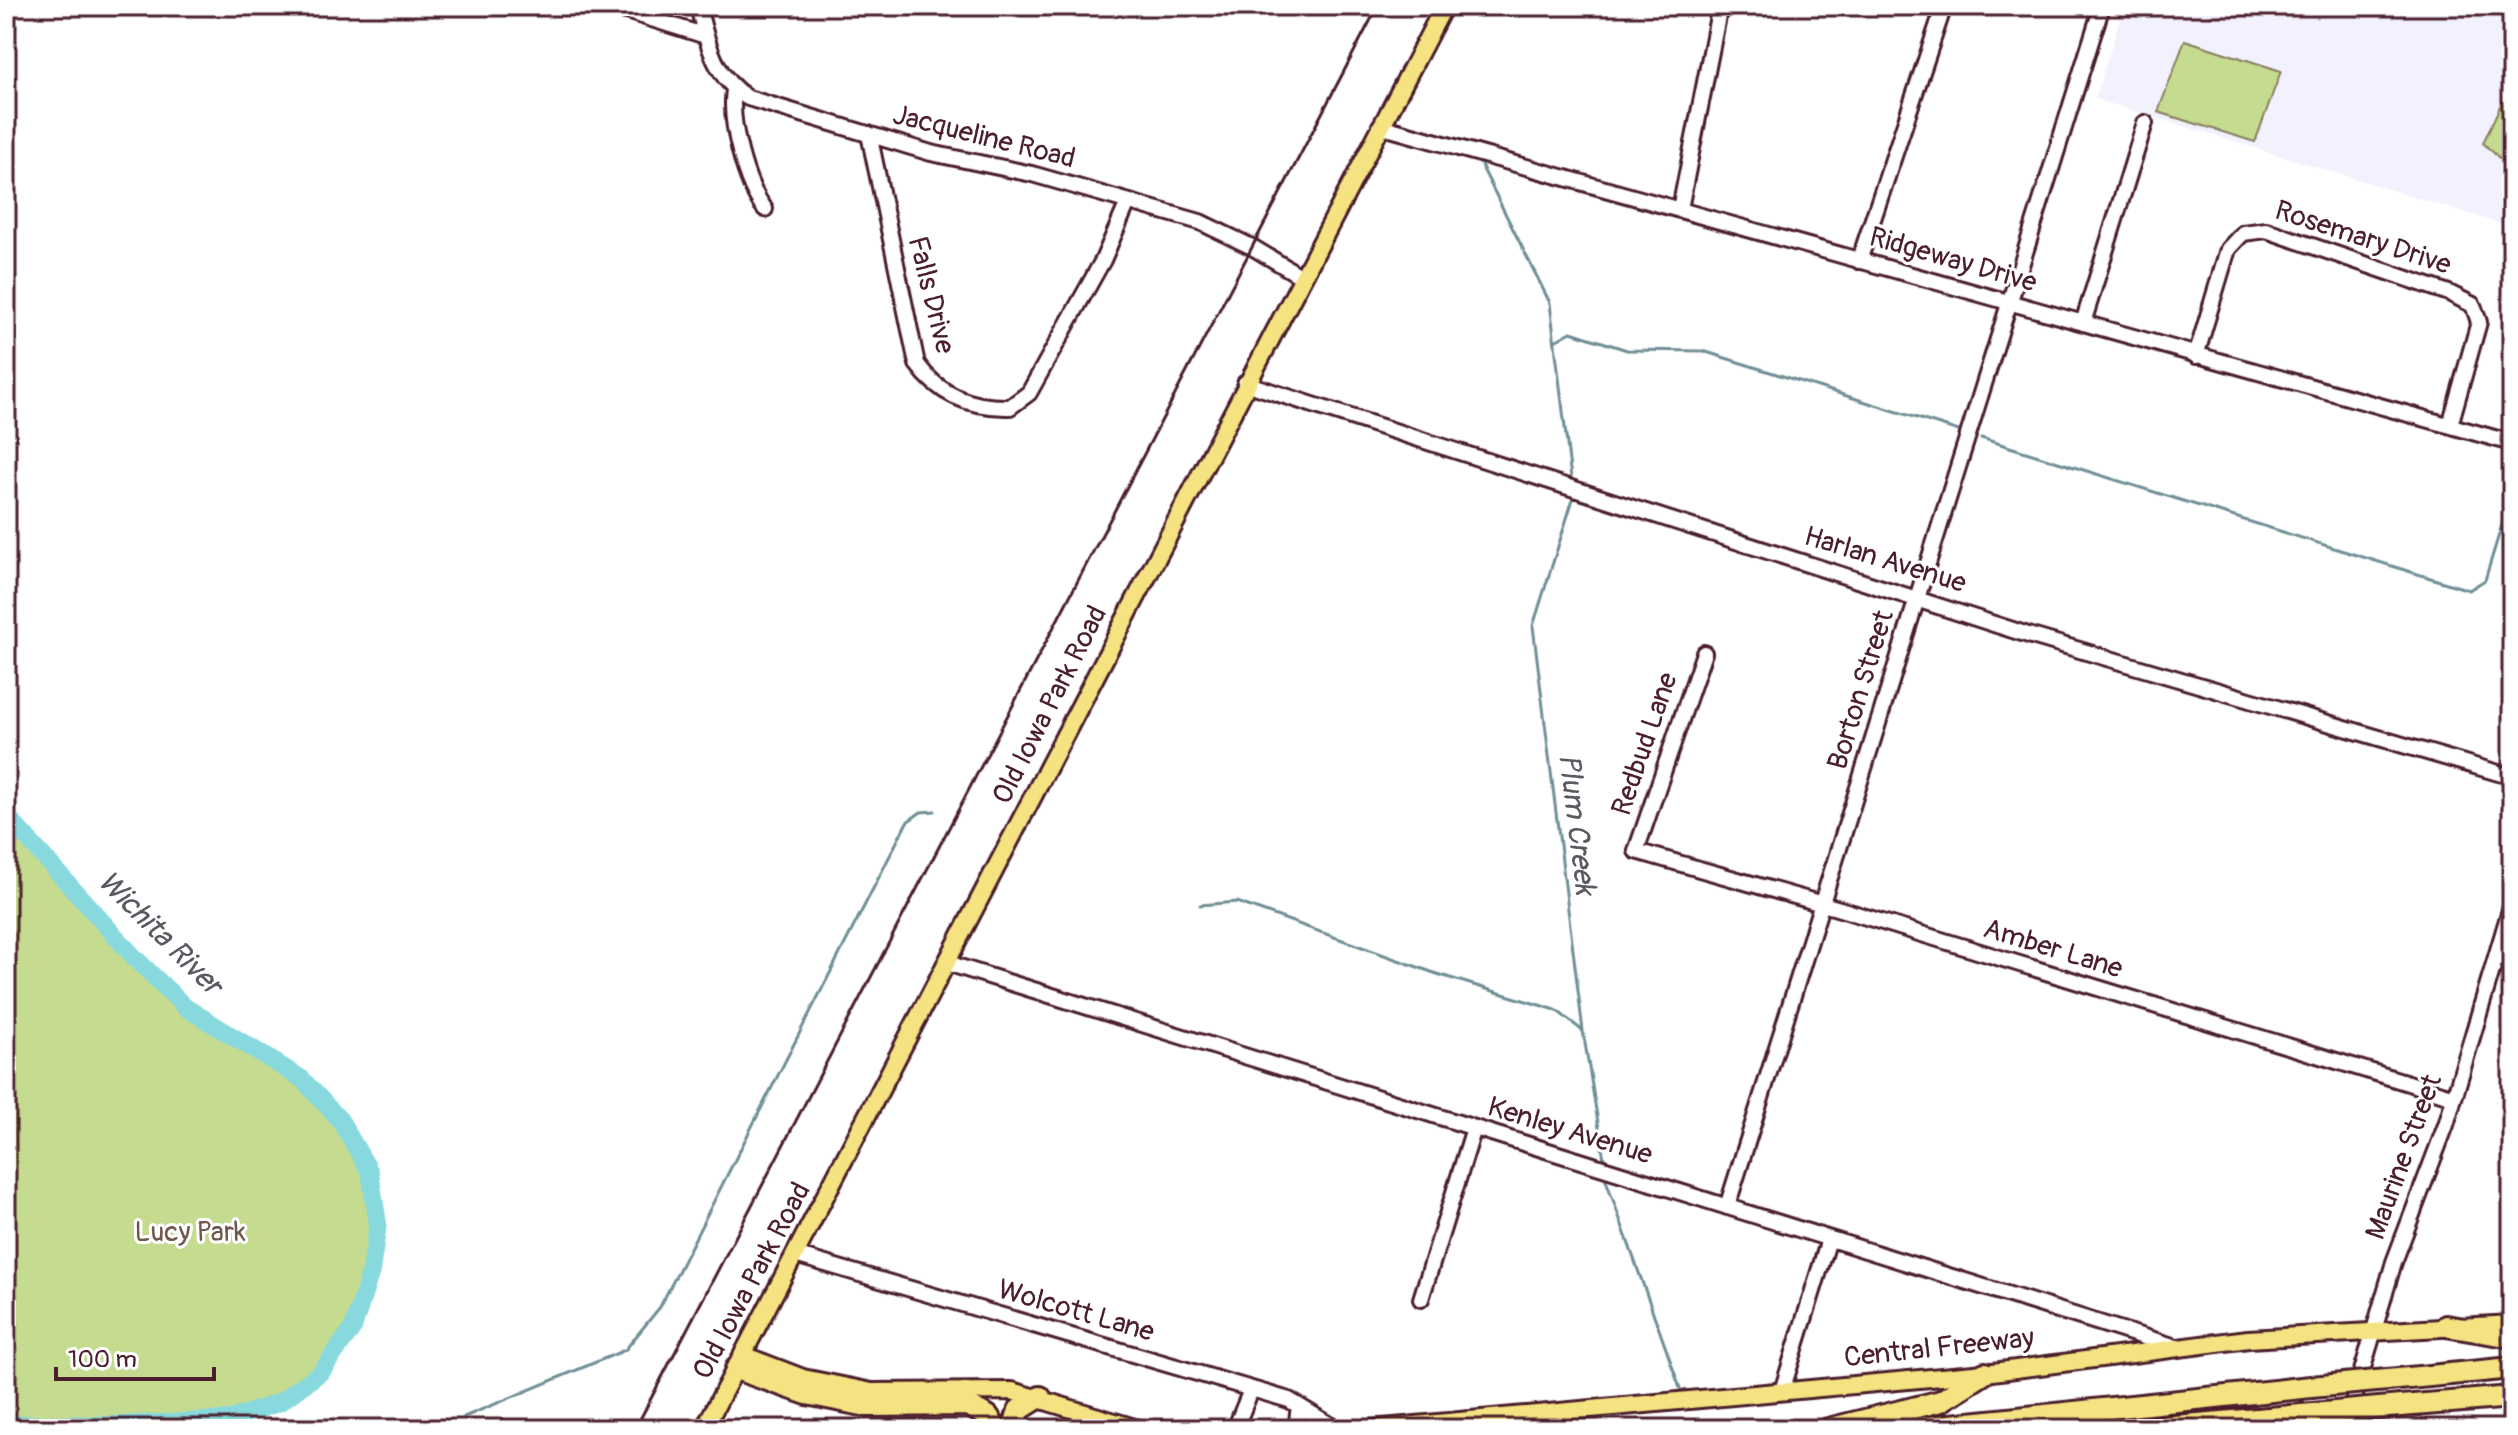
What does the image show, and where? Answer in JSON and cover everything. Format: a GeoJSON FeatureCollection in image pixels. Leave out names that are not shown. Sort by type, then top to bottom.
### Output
{"type":"FeatureCollection","features":[{"type":"Feature","properties":{"kind":"highway"},"geometry":{"type":"LineString","coordinates":[[2446,1326],[2512,1337]]}},
{"type":"Feature","properties":{"kind":"highway"},"geometry":{"type":"LineString","coordinates":[[739,1362],[807,1394],[867,1406],[967,1405],[988,1416],[996,1429]]}},
{"type":"Feature","properties":{"kind":"highway"},"geometry":{"type":"LineString","coordinates":[[1912,1429],[2512,1368]]}},
{"type":"Feature","properties":{"kind":"highway"},"geometry":{"type":"LineString","coordinates":[[1828,1429],[1941,1401],[1985,1373]]}},
{"type":"Feature","properties":{"kind":"highway"},"geometry":{"type":"LineString","coordinates":[[1013,1429],[1019,1410],[1040,1397]]}},
{"type":"Feature","properties":{"kind":"highway"},"geometry":{"type":"LineString","coordinates":[[2140,1429],[2512,1397]]}},
{"type":"Feature","properties":{"kind":"main road","name":"Old Iowa Park Road"},"geometry":{"type":"LineString","coordinates":[[704,1429],[1245,383],[1444,6]]}},
{"type":"Feature","properties":{"kind":"main road","name":"Central Freeway"},"geometry":{"type":"LineString","coordinates":[[1372,1429],[1985,1373],[2178,1348],[2374,1329],[2512,1324]]}},
{"type":"Feature","properties":{"kind":"main road"},"geometry":{"type":"LineString","coordinates":[[739,1362],[837,1387],[895,1393],[993,1390],[1040,1397],[1138,1429]]}},
{"type":"Feature","properties":{"kind":"street"},"geometry":{"type":"LineString","coordinates":[[610,6],[706,36]]}},
{"type":"Feature","properties":{"kind":"street"},"geometry":{"type":"LineString","coordinates":[[698,6],[717,67],[734,90],[730,112],[752,192],[765,209]]}},
{"type":"Feature","properties":{"kind":"street"},"geometry":{"type":"LineString","coordinates":[[1680,209],[1720,6]]}},
{"type":"Feature","properties":{"kind":"street"},"geometry":{"type":"LineString","coordinates":[[1859,261],[1944,6]]}},
{"type":"Feature","properties":{"kind":"street","name":"Borton Street"},"geometry":{"type":"LineString","coordinates":[[1727,1207],[1819,904],[2102,6]]}},
{"type":"Feature","properties":{"kind":"street","name":"Jacqueline Road"},"geometry":{"type":"LineString","coordinates":[[734,90],[764,104],[1219,229],[1302,277]]}},
{"type":"Feature","properties":{"kind":"street"},"geometry":{"type":"LineString","coordinates":[[2083,323],[2145,123]]}},
{"type":"Feature","properties":{"kind":"street","name":"Ridgeway Drive"},"geometry":{"type":"LineString","coordinates":[[1380,126],[2512,443]]}},
{"type":"Feature","properties":{"kind":"street","name":"Falls Drive"},"geometry":{"type":"LineString","coordinates":[[869,134],[917,364],[931,384],[966,402],[1010,407],[1029,393],[1103,260],[1128,202]]}},
{"type":"Feature","properties":{"kind":"street","name":"Rosemary Drive"},"geometry":{"type":"LineString","coordinates":[[2196,356],[2228,249],[2243,233],[2266,230],[2449,293],[2473,305],[2479,322],[2450,425]]}},
{"type":"Feature","properties":{"kind":"street","name":"Harlan Avenue"},"geometry":{"type":"LineString","coordinates":[[1245,383],[2025,634],[2512,777]]}},
{"type":"Feature","properties":{"kind":"street","name":"Redbud Lane"},"geometry":{"type":"LineString","coordinates":[[1636,851],[1704,653]]}},
{"type":"Feature","properties":{"kind":"street","name":"Amber Lane"},"geometry":{"type":"LineString","coordinates":[[1636,851],[2454,1097]]}},
{"type":"Feature","properties":{"kind":"street","name":"Maurine Street"},"geometry":{"type":"LineString","coordinates":[[2345,1429],[2394,1262],[2454,1097],[2512,903]]}},
{"type":"Feature","properties":{"kind":"street","name":"Kenley Avenue"},"geometry":{"type":"LineString","coordinates":[[947,963],[2178,1348]]}},
{"type":"Feature","properties":{"kind":"street"},"geometry":{"type":"LineString","coordinates":[[1421,1299],[1474,1128]]}},
{"type":"Feature","properties":{"kind":"street"},"geometry":{"type":"LineString","coordinates":[[1782,1391],[1829,1239]]}},
{"type":"Feature","properties":{"kind":"street","name":"Wolcott Lane"},"geometry":{"type":"LineString","coordinates":[[795,1255],[1251,1390],[1299,1406],[1337,1429]]}},
{"type":"Feature","properties":{"kind":"street"},"geometry":{"type":"LineString","coordinates":[[1235,1429],[1251,1390]]}},
{"type":"Feature","properties":{"kind":"street"},"geometry":{"type":"LineString","coordinates":[[1296,1429],[1299,1406]]}},
{"type":"Feature","properties":{"kind":"shaded area"},"geometry":{"type":"Polygon","coordinates":[[[2124,6],[2512,6],[2512,227],[2095,99],[2124,6]]]}},
{"type":"Feature","properties":{"kind":"green space"},"geometry":{"type":"Polygon","coordinates":[[[2185,40],[2281,71],[2255,142],[2158,112],[2185,40]]]}},
{"type":"Feature","properties":{"kind":"green space"},"geometry":{"type":"Polygon","coordinates":[[[2512,80],[2512,170],[2483,143],[2512,80]]]}},
{"type":"Feature","properties":{"kind":"green space","name":"Lucy Park"},"geometry":{"type":"Polygon","coordinates":[[[6,815],[136,959],[185,1007],[302,1079],[340,1120],[370,1172],[378,1224],[371,1271],[353,1328],[321,1372],[280,1402],[229,1420],[118,1425],[6,1424],[6,815]]]}},
{"type":"Feature","properties":{"kind":"waterway","name":"Plum Creek"},"geometry":{"type":"LineString","coordinates":[[1481,165],[1550,303],[1571,478]]}},
{"type":"Feature","properties":{"kind":"waterway"},"geometry":{"type":"LineString","coordinates":[[1555,341],[1571,332],[1627,350],[1703,351],[1962,432]]}},
{"type":"Feature","properties":{"kind":"waterway"},"geometry":{"type":"LineString","coordinates":[[1981,438],[2469,590],[2485,580],[2512,492]]}},
{"type":"Feature","properties":{"kind":"waterway","name":"Plum Creek"},"geometry":{"type":"LineString","coordinates":[[1573,499],[1533,626],[1583,1031],[1604,1159]]}},
{"type":"Feature","properties":{"kind":"waterway"},"geometry":{"type":"LineString","coordinates":[[464,1417],[625,1350],[660,1307],[907,822],[921,812],[935,811]]}},
{"type":"Feature","properties":{"kind":"waterway","name":"Wichita River"},"geometry":{"type":"LineString","coordinates":[[6,815],[136,959],[185,1007],[302,1079],[340,1120],[370,1172],[378,1224],[371,1271],[353,1328],[321,1372],[280,1402],[229,1420],[118,1425],[6,1424]]}},
{"type":"Feature","properties":{"kind":"waterway"},"geometry":{"type":"LineString","coordinates":[[1200,905],[1237,902],[1437,974],[1556,1010],[1583,1031]]}},
{"type":"Feature","properties":{"kind":"waterway","name":"Plum Creek"},"geometry":{"type":"LineString","coordinates":[[1606,1180],[1681,1391]]}},
{"type":"Feature","properties":{"kind":"railway"},"geometry":{"type":"LineString","coordinates":[[635,1429],[1378,6]]}}]}
